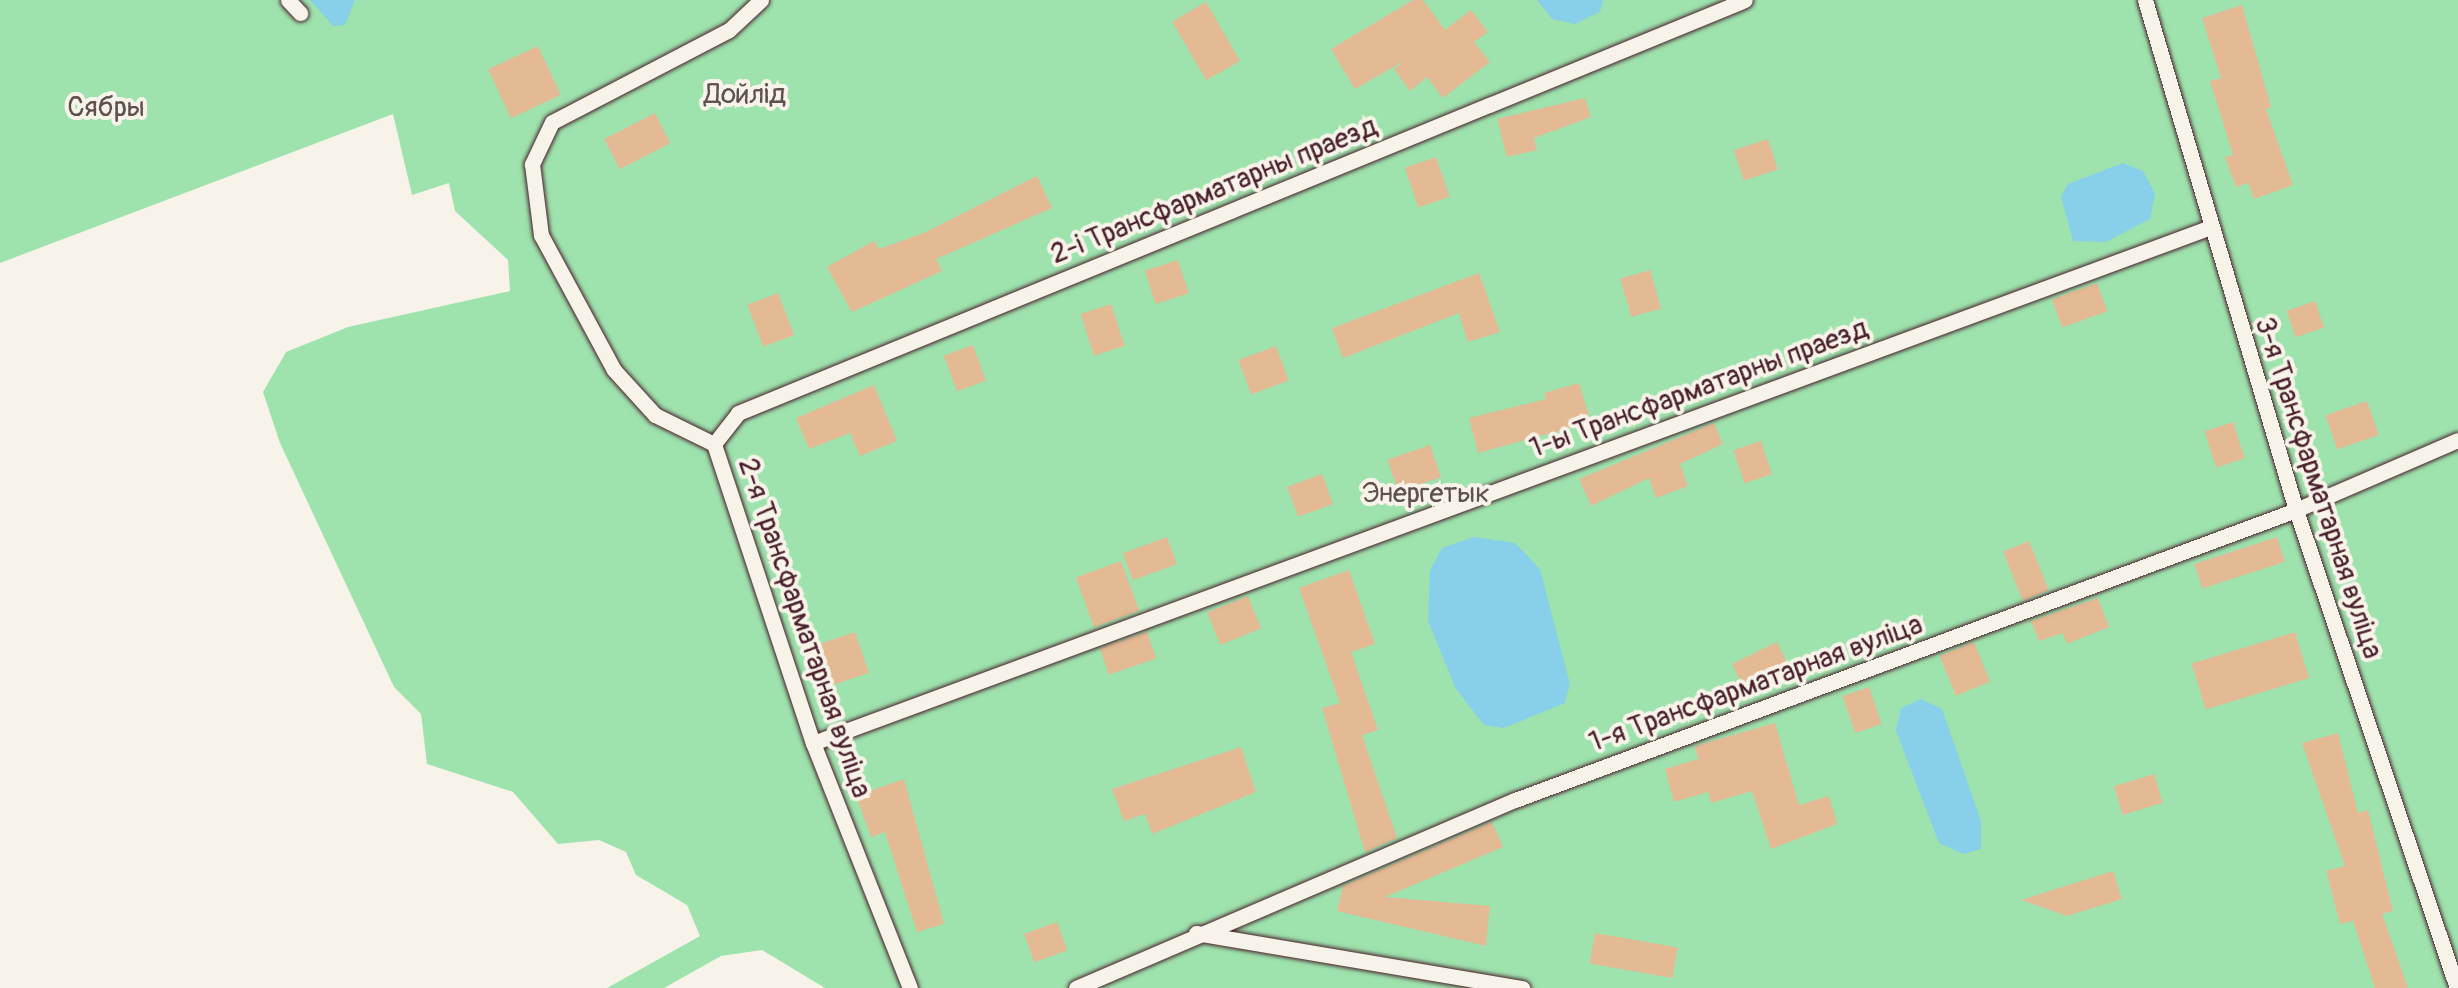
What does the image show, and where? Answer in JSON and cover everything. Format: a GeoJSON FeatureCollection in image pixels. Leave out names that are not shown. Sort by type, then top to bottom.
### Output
{"type":"FeatureCollection","features":[{"type":"Feature","properties":{"kind":"lane"},"geometry":{"type":"LineString","coordinates":[[288,0],[300,13]]}},
{"type":"Feature","properties":{"kind":"lane","name":"2-я Трансфарматарная вуліца"},"geometry":{"type":"LineString","coordinates":[[761,0],[729,30],[552,122],[532,164],[541,235],[614,370],[655,415],[714,444],[813,743],[910,988]]}},
{"type":"Feature","properties":{"kind":"lane","name":"2-і Трансфарматарны праезд"},"geometry":{"type":"LineString","coordinates":[[714,444],[738,413],[1745,0]]}},
{"type":"Feature","properties":{"kind":"lane","name":"3-я Трансфарматарная вуліца"},"geometry":{"type":"LineString","coordinates":[[2145,0],[2208,228],[2296,510],[2457,988]]}},
{"type":"Feature","properties":{"kind":"lane","name":"1-ы Трансфарматарны праезд"},"geometry":{"type":"LineString","coordinates":[[813,743],[2208,228]]}},
{"type":"Feature","properties":{"kind":"lane","name":"1-я Трансфарматарная вуліца"},"geometry":{"type":"LineString","coordinates":[[1076,988],[1196,933],[1516,800],[2296,510],[2458,440]]}},
{"type":"Feature","properties":{"kind":"lane"},"geometry":{"type":"LineString","coordinates":[[1196,933],[1522,988]]}},
{"type":"Feature","properties":{"kind":"green space","name":"Энергетык"},"geometry":{"type":"Polygon","coordinates":[[[0,0],[2458,0],[2458,988],[825,988],[762,950],[721,956],[664,988],[607,988],[700,936],[687,905],[636,875],[626,852],[599,840],[558,844],[513,792],[427,764],[421,714],[394,687],[280,443],[263,392],[286,352],[348,327],[510,291],[508,260],[455,211],[449,183],[412,195],[393,114],[0,263],[0,0]]]}},
{"type":"Feature","properties":{"kind":"water"},"geometry":{"type":"Polygon","coordinates":[[[310,0],[355,0],[345,25],[333,26],[310,0]]]}},
{"type":"Feature","properties":{"kind":"water"},"geometry":{"type":"Polygon","coordinates":[[[1537,0],[1603,0],[1600,12],[1575,24],[1552,19],[1537,0]]]}},
{"type":"Feature","properties":{"kind":"water"},"geometry":{"type":"Polygon","coordinates":[[[2123,163],[2143,171],[2155,193],[2150,219],[2106,242],[2073,241],[2061,197],[2068,184],[2123,163]]]}},
{"type":"Feature","properties":{"kind":"water"},"geometry":{"type":"Polygon","coordinates":[[[1474,537],[1515,543],[1540,569],[1570,684],[1565,703],[1504,728],[1484,725],[1456,689],[1428,621],[1430,571],[1442,548],[1474,537]]]}},
{"type":"Feature","properties":{"kind":"water"},"geometry":{"type":"Polygon","coordinates":[[[1921,699],[1942,709],[1981,821],[1981,849],[1963,854],[1939,843],[1896,731],[1901,708],[1921,699]]]}},
{"type":"Feature","properties":{"kind":"building"},"geometry":{"type":"Polygon","coordinates":[[[1413,0],[1423,0],[1445,30],[1471,10],[1488,32],[1474,42],[1490,62],[1443,98],[1427,77],[1410,91],[1394,69],[1406,60],[1355,89],[1331,49],[1413,0]]]}},
{"type":"Feature","properties":{"kind":"building"},"geometry":{"type":"Polygon","coordinates":[[[1206,2],[1240,61],[1206,80],[1172,22],[1206,2]]]}},
{"type":"Feature","properties":{"kind":"building"},"geometry":{"type":"Polygon","coordinates":[[[2242,5],[2271,107],[2266,109],[2293,185],[2254,199],[2248,183],[2236,187],[2225,157],[2233,155],[2210,81],[2221,78],[2202,18],[2242,5]]]}},
{"type":"Feature","properties":{"kind":"building"},"geometry":{"type":"Polygon","coordinates":[[[538,46],[561,95],[511,118],[488,69],[538,46]]]}},
{"type":"Feature","properties":{"kind":"building"},"geometry":{"type":"Polygon","coordinates":[[[1585,98],[1591,117],[1534,138],[1537,150],[1507,157],[1497,119],[1585,98]]]}},
{"type":"Feature","properties":{"kind":"building"},"geometry":{"type":"Polygon","coordinates":[[[655,113],[670,143],[620,169],[604,139],[655,113]]]}},
{"type":"Feature","properties":{"kind":"building"},"geometry":{"type":"Polygon","coordinates":[[[1768,139],[1778,169],[1744,181],[1734,150],[1768,139]]]}},
{"type":"Feature","properties":{"kind":"building"},"geometry":{"type":"Polygon","coordinates":[[[1436,157],[1450,197],[1418,207],[1405,168],[1436,157]]]}},
{"type":"Feature","properties":{"kind":"building"},"geometry":{"type":"Polygon","coordinates":[[[1037,176],[1052,208],[936,259],[942,271],[852,312],[827,267],[874,241],[879,249],[924,233],[1037,176]]]}},
{"type":"Feature","properties":{"kind":"building"},"geometry":{"type":"Polygon","coordinates":[[[1178,260],[1189,293],[1156,304],[1145,271],[1178,260]]]}},
{"type":"Feature","properties":{"kind":"building"},"geometry":{"type":"Polygon","coordinates":[[[1650,270],[1661,308],[1631,317],[1620,279],[1650,270]]]}},
{"type":"Feature","properties":{"kind":"building"},"geometry":{"type":"Polygon","coordinates":[[[1479,273],[1500,332],[1468,342],[1459,313],[1343,358],[1332,328],[1479,273]]]}},
{"type":"Feature","properties":{"kind":"building"},"geometry":{"type":"Polygon","coordinates":[[[2097,283],[2107,311],[2062,328],[2052,299],[2097,283]]]}},
{"type":"Feature","properties":{"kind":"building"},"geometry":{"type":"Polygon","coordinates":[[[778,293],[794,335],[763,347],[747,305],[778,293]]]}},
{"type":"Feature","properties":{"kind":"building"},"geometry":{"type":"Polygon","coordinates":[[[2315,301],[2324,327],[2296,337],[2287,311],[2315,301]]]}},
{"type":"Feature","properties":{"kind":"building"},"geometry":{"type":"Polygon","coordinates":[[[1111,304],[1125,346],[1094,356],[1081,314],[1111,304]]]}},
{"type":"Feature","properties":{"kind":"building"},"geometry":{"type":"Polygon","coordinates":[[[973,345],[986,381],[957,391],[944,356],[973,345]]]}},
{"type":"Feature","properties":{"kind":"building"},"geometry":{"type":"Polygon","coordinates":[[[1276,346],[1289,381],[1251,394],[1238,360],[1276,346]]]}},
{"type":"Feature","properties":{"kind":"building"},"geometry":{"type":"Polygon","coordinates":[[[1579,383],[1591,422],[1478,453],[1469,418],[1546,399],[1544,393],[1579,383]]]}},
{"type":"Feature","properties":{"kind":"building"},"geometry":{"type":"Polygon","coordinates":[[[874,385],[897,441],[860,456],[850,433],[809,449],[796,418],[874,385]]]}},
{"type":"Feature","properties":{"kind":"building"},"geometry":{"type":"Polygon","coordinates":[[[2367,401],[2379,435],[2337,449],[2325,415],[2367,401]]]}},
{"type":"Feature","properties":{"kind":"building"},"geometry":{"type":"Polygon","coordinates":[[[2233,422],[2245,458],[2216,467],[2204,431],[2233,422]]]}},
{"type":"Feature","properties":{"kind":"building"},"geometry":{"type":"Polygon","coordinates":[[[1714,423],[1723,444],[1680,464],[1688,486],[1656,498],[1649,478],[1591,506],[1579,479],[1714,423]]]}},
{"type":"Feature","properties":{"kind":"building"},"geometry":{"type":"Polygon","coordinates":[[[1761,441],[1772,474],[1744,483],[1733,450],[1761,441]]]}},
{"type":"Feature","properties":{"kind":"building"},"geometry":{"type":"Polygon","coordinates":[[[1430,445],[1441,477],[1399,492],[1387,460],[1430,445]]]}},
{"type":"Feature","properties":{"kind":"building"},"geometry":{"type":"Polygon","coordinates":[[[1322,474],[1333,504],[1298,517],[1287,487],[1322,474]]]}},
{"type":"Feature","properties":{"kind":"building"},"geometry":{"type":"Polygon","coordinates":[[[1167,537],[1177,564],[1133,580],[1123,553],[1167,537]]]}},
{"type":"Feature","properties":{"kind":"building"},"geometry":{"type":"Polygon","coordinates":[[[2277,537],[2285,562],[2202,589],[2194,564],[2277,537]]]}},
{"type":"Feature","properties":{"kind":"building"},"geometry":{"type":"Polygon","coordinates":[[[2029,541],[2049,590],[2023,601],[2003,551],[2029,541]]]}},
{"type":"Feature","properties":{"kind":"building"},"geometry":{"type":"Polygon","coordinates":[[[1121,561],[1139,611],[1094,627],[1076,577],[1121,561]]]}},
{"type":"Feature","properties":{"kind":"building"},"geometry":{"type":"Polygon","coordinates":[[[1349,570],[1375,644],[1351,652],[1378,730],[1362,735],[1397,838],[1365,852],[1322,708],[1340,703],[1299,588],[1349,570]]]}},
{"type":"Feature","properties":{"kind":"building"},"geometry":{"type":"Polygon","coordinates":[[[1248,596],[1261,628],[1220,645],[1207,612],[1248,596]]]}},
{"type":"Feature","properties":{"kind":"building"},"geometry":{"type":"Polygon","coordinates":[[[2098,598],[2109,627],[2067,644],[2063,633],[2039,641],[2031,621],[2098,598]]]}},
{"type":"Feature","properties":{"kind":"building"},"geometry":{"type":"Polygon","coordinates":[[[855,632],[869,673],[821,689],[807,649],[855,632]]]}},
{"type":"Feature","properties":{"kind":"building"},"geometry":{"type":"Polygon","coordinates":[[[1147,632],[1156,658],[1109,675],[1100,648],[1147,632]]]}},
{"type":"Feature","properties":{"kind":"building"},"geometry":{"type":"Polygon","coordinates":[[[2295,632],[2309,678],[2206,709],[2192,664],[2295,632]]]}},
{"type":"Feature","properties":{"kind":"building"},"geometry":{"type":"Polygon","coordinates":[[[1777,642],[1790,669],[1745,691],[1732,664],[1777,642]]]}},
{"type":"Feature","properties":{"kind":"building"},"geometry":{"type":"Polygon","coordinates":[[[1974,642],[1990,682],[1956,696],[1940,656],[1974,642]]]}},
{"type":"Feature","properties":{"kind":"building"},"geometry":{"type":"Polygon","coordinates":[[[1869,687],[1882,724],[1855,733],[1843,696],[1869,687]]]}},
{"type":"Feature","properties":{"kind":"building"},"geometry":{"type":"Polygon","coordinates":[[[1775,723],[1799,805],[1829,796],[1837,824],[1771,849],[1752,791],[1711,803],[1708,792],[1674,802],[1665,769],[1698,759],[1695,746],[1775,723]]]}},
{"type":"Feature","properties":{"kind":"building"},"geometry":{"type":"Polygon","coordinates":[[[2338,733],[2358,813],[2368,810],[2393,911],[2382,914],[2408,988],[2375,988],[2353,921],[2340,924],[2326,871],[2345,866],[2302,743],[2338,733]]]}},
{"type":"Feature","properties":{"kind":"building"},"geometry":{"type":"Polygon","coordinates":[[[1241,747],[1256,792],[1152,834],[1145,814],[1124,821],[1112,789],[1241,747]]]}},
{"type":"Feature","properties":{"kind":"building"},"geometry":{"type":"Polygon","coordinates":[[[2154,774],[2163,803],[2123,815],[2114,786],[2154,774]]]}},
{"type":"Feature","properties":{"kind":"building"},"geometry":{"type":"Polygon","coordinates":[[[904,779],[944,924],[917,932],[885,832],[871,837],[856,796],[904,779]]]}},
{"type":"Feature","properties":{"kind":"building"},"geometry":{"type":"Polygon","coordinates":[[[1492,822],[1503,847],[1385,897],[1490,906],[1486,946],[1337,911],[1343,886],[1492,822]]]}},
{"type":"Feature","properties":{"kind":"building"},"geometry":{"type":"Polygon","coordinates":[[[2113,871],[2122,899],[2067,916],[2021,900],[2113,871]]]}},
{"type":"Feature","properties":{"kind":"building"},"geometry":{"type":"Polygon","coordinates":[[[1057,922],[1067,950],[1034,962],[1024,934],[1057,922]]]}},
{"type":"Feature","properties":{"kind":"building"},"geometry":{"type":"Polygon","coordinates":[[[1595,933],[1678,948],[1672,978],[1590,964],[1595,933]]]}},
{"type":"Feature","properties":{"kind":"park label","name":"Дойлід"},"geometry":{"type":"Point","coordinates":[745,95]}},
{"type":"Feature","properties":{"kind":"park label","name":"Сябры"},"geometry":{"type":"Point","coordinates":[106,108]}}]}
